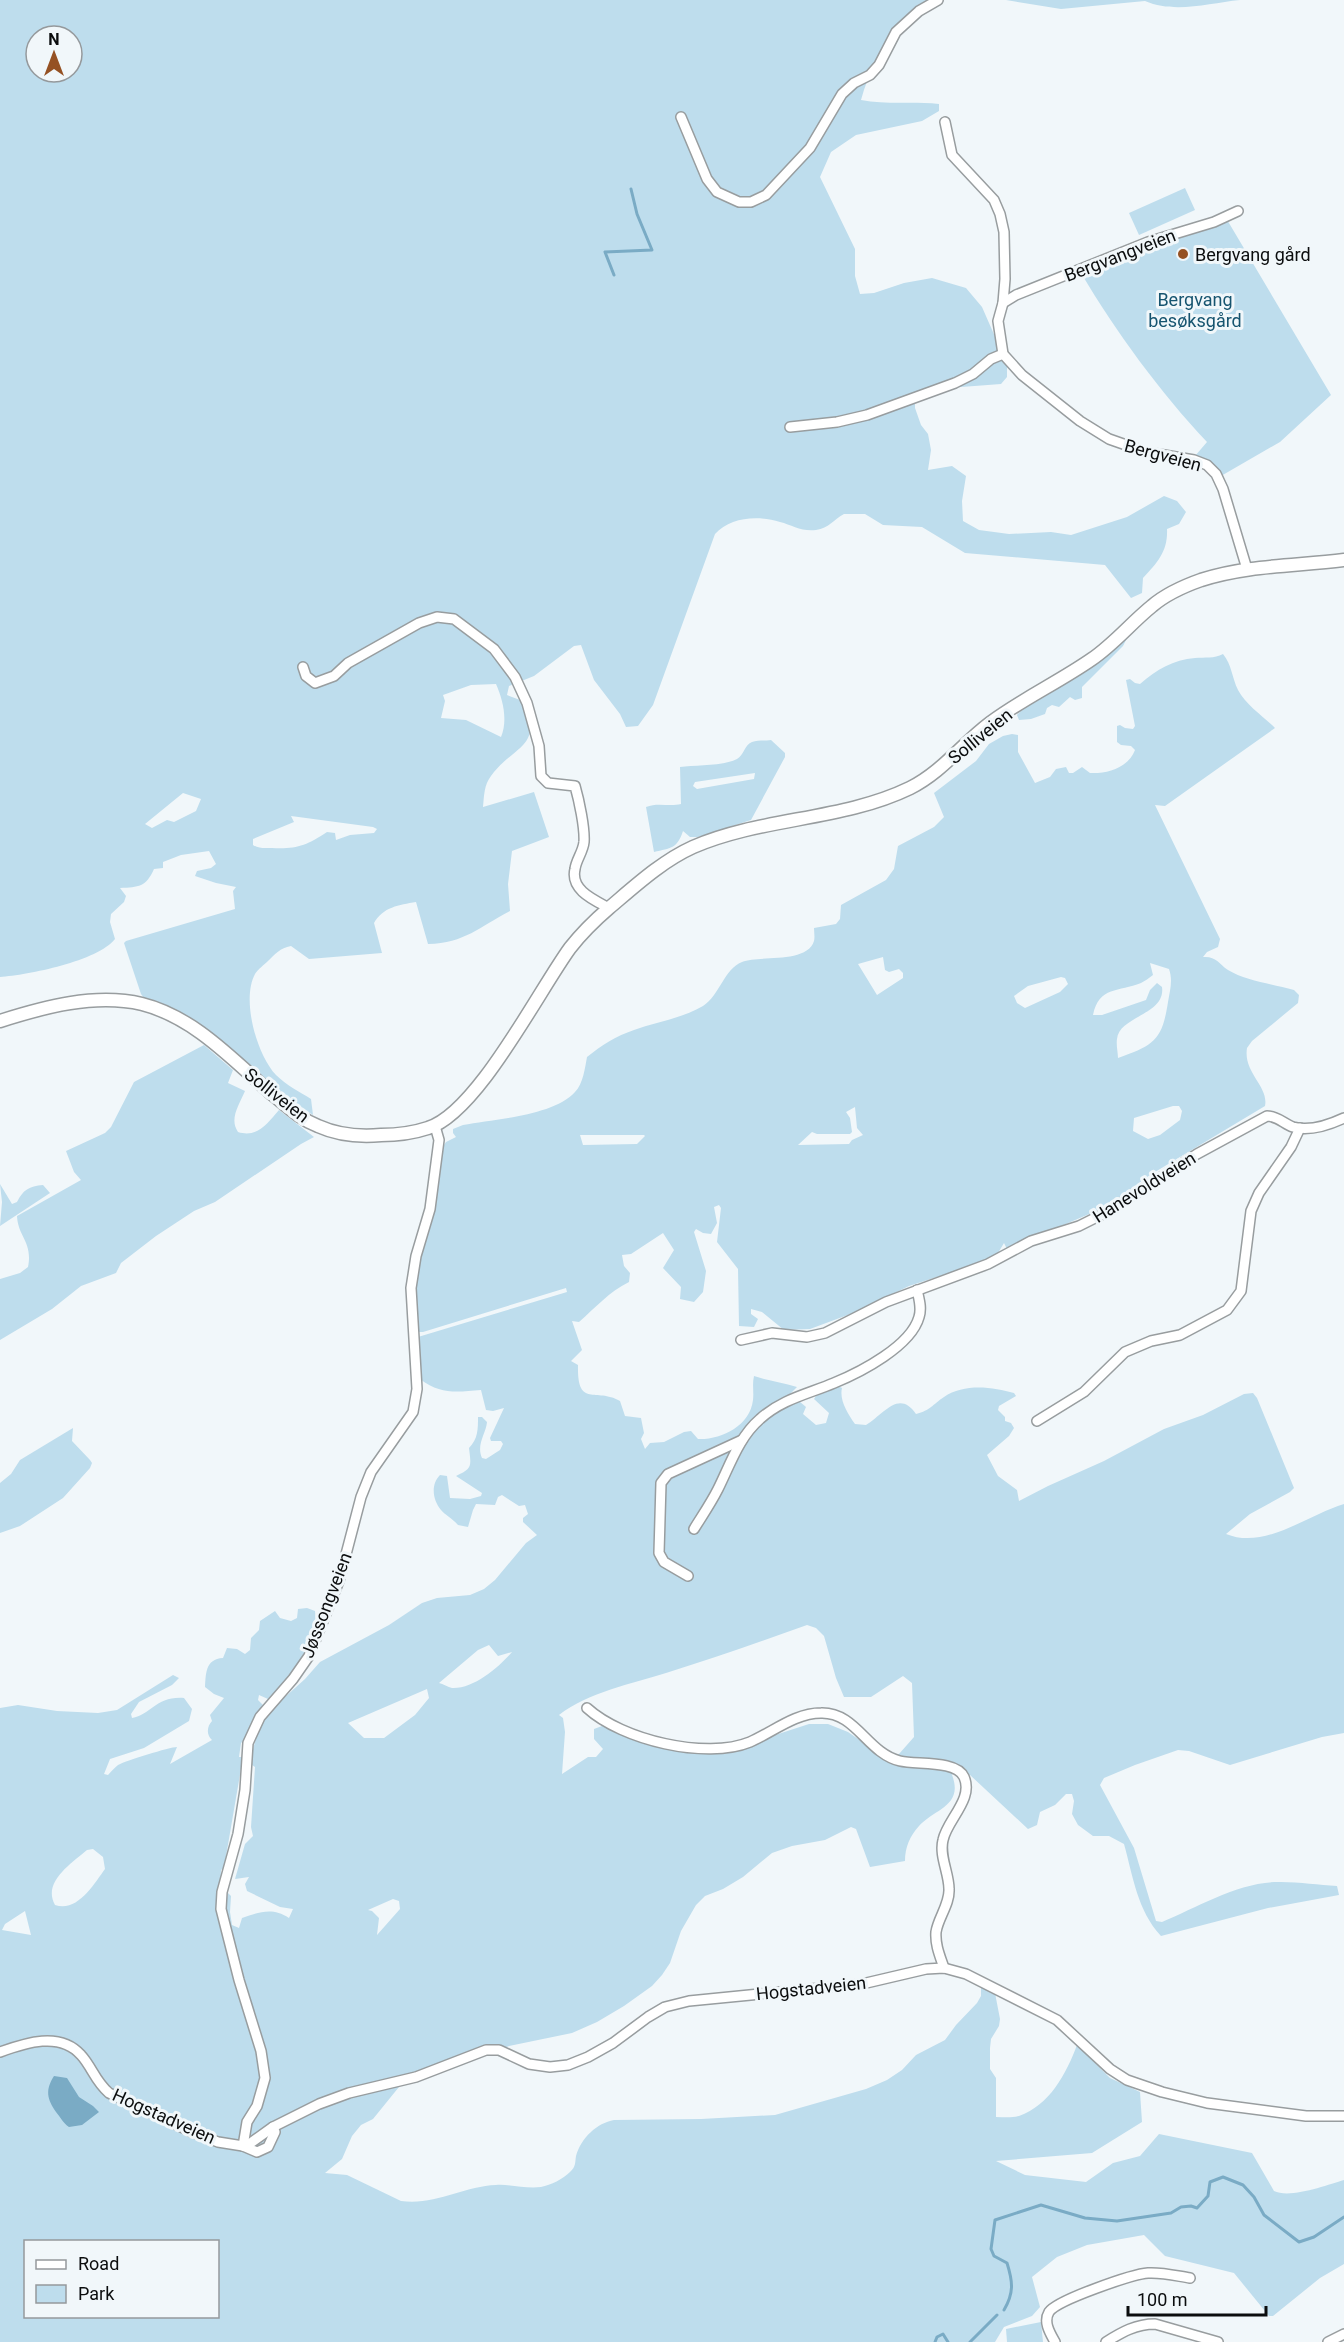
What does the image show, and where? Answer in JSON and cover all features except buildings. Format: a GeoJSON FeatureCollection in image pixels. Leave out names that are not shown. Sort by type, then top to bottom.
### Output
{"type":"FeatureCollection","features":[{"type":"Feature","properties":{"kind":"street"},"geometry":{"type":"LineString","coordinates":[[681,117],[706,178],[717,192],[739,202],[751,202],[766,195],[810,148],[842,94],[854,83],[870,75],[879,65],[896,32],[919,11],[938,0]]}},
{"type":"Feature","properties":{"kind":"street"},"geometry":{"type":"LineString","coordinates":[[790,427],[837,422],[867,415],[955,383],[974,374],[991,359],[1003,354],[998,321],[1003,303],[1004,232],[1000,214],[994,200],[952,155],[945,122]]}},
{"type":"Feature","properties":{"kind":"street","name":"Bergvangveien"},"geometry":{"type":"LineString","coordinates":[[1003,303],[1016,295],[1148,242],[1214,222],[1238,211]]}},
{"type":"Feature","properties":{"kind":"street","name":"Bergveien"},"geometry":{"type":"LineString","coordinates":[[1003,354],[1022,375],[1080,421],[1109,439],[1146,452],[1194,460],[1207,465],[1216,474],[1223,489],[1247,569]]}},
{"type":"Feature","properties":{"kind":"street","name":"Solliveien"},"geometry":{"type":"LineString","coordinates":[[0,1022],[67,1004],[97,1000],[140,1004],[172,1014],[203,1034],[288,1107],[318,1126],[348,1135],[361,1136],[409,1133],[435,1126],[455,1113],[474,1091],[504,1050],[571,947],[609,908],[665,863],[693,848],[748,830],[855,807],[908,789],[930,776],[993,720],[1094,658],[1154,603],[1176,590],[1202,580],[1247,569],[1344,560]]}},
{"type":"Feature","properties":{"kind":"street"},"geometry":{"type":"LineString","coordinates":[[303,667],[306,676],[315,682],[334,676],[348,663],[419,623],[437,617],[454,619],[469,629],[494,649],[515,677],[536,731],[541,776],[548,783],[575,786],[584,841],[574,869],[575,879],[579,888],[587,896],[609,908]]}},
{"type":"Feature","properties":{"kind":"street","name":"Hanevoldveien"},"geometry":{"type":"LineString","coordinates":[[741,1340],[772,1334],[807,1337],[825,1333],[886,1302],[988,1264],[1031,1241],[1079,1226],[1107,1212],[1188,1160],[1260,1119],[1274,1116],[1300,1128]]}},
{"type":"Feature","properties":{"kind":"street"},"geometry":{"type":"LineString","coordinates":[[1037,1421],[1084,1392],[1125,1352],[1151,1341],[1179,1335],[1227,1310],[1241,1291],[1251,1211],[1259,1193],[1291,1147],[1300,1128],[1328,1125],[1344,1118]]}},
{"type":"Feature","properties":{"kind":"street","name":"Jøssongveien"},"geometry":{"type":"LineString","coordinates":[[243,2146],[247,2122],[263,2091],[264,2065],[241,1988],[222,1909],[222,1892],[238,1834],[245,1790],[248,1743],[260,1717],[293,1679],[309,1656],[339,1581],[361,1497],[371,1472],[413,1412],[417,1389],[411,1288],[416,1256],[430,1209],[439,1140],[435,1126]]}},
{"type":"Feature","properties":{"kind":"street"},"geometry":{"type":"LineString","coordinates":[[694,1529],[717,1491],[742,1440],[759,1419],[780,1404],[835,1383],[903,1343],[919,1318],[921,1308],[917,1290]]}},
{"type":"Feature","properties":{"kind":"street"},"geometry":{"type":"LineString","coordinates":[[688,1576],[663,1562],[659,1553],[661,1483],[668,1474],[742,1440]]}},
{"type":"Feature","properties":{"kind":"street"},"geometry":{"type":"LineString","coordinates":[[587,1708],[609,1724],[644,1739],[692,1750],[707,1750],[747,1743],[802,1716],[830,1714],[847,1720],[870,1745],[891,1758],[958,1770],[964,1777],[966,1794],[943,1839],[942,1851],[950,1890],[936,1931],[937,1946],[944,1968]]}},
{"type":"Feature","properties":{"kind":"street","name":"Hogstadveien"},"geometry":{"type":"LineString","coordinates":[[0,2052],[25,2043],[40,2041],[56,2041],[70,2046],[81,2055],[97,2083],[109,2093],[200,2135],[218,2142],[243,2146],[273,2127],[319,2104],[350,2093],[416,2077],[486,2050],[499,2050],[529,2064],[550,2067],[568,2065],[613,2043],[665,2007],[689,2001],[862,1984],[926,1969],[944,1968],[966,1974],[1057,2020],[1110,2069],[1127,2080],[1162,2092],[1208,2103],[1306,2116],[1344,2116]]}},
{"type":"Feature","properties":{"kind":"street"},"geometry":{"type":"LineString","coordinates":[[1055,2342],[1048,2330],[1046,2320],[1053,2307],[1128,2277],[1149,2273],[1190,2278]]}},
{"type":"Feature","properties":{"kind":"street"},"geometry":{"type":"LineString","coordinates":[[1107,2342],[1133,2326],[1145,2324],[1155,2324],[1218,2342]]}},
{"type":"Feature","properties":{"kind":"street"},"geometry":{"type":"LineString","coordinates":[[1328,2342],[1344,2334]]}},
{"type":"Feature","properties":{"kind":"green space"},"geometry":{"type":"Polygon","coordinates":[[[0,0],[943,0],[912,18],[896,33],[877,60],[861,100],[939,104],[939,111],[922,121],[856,135],[831,152],[820,177],[855,249],[855,276],[860,294],[874,293],[904,283],[932,278],[966,288],[982,307],[1007,364],[1007,377],[1001,384],[948,388],[915,394],[915,408],[921,425],[928,434],[931,450],[928,470],[952,466],[966,476],[962,501],[963,521],[979,530],[1009,534],[1051,532],[1071,535],[1127,517],[1164,496],[1177,501],[1186,512],[1179,524],[1167,529],[1164,550],[1143,578],[1142,593],[1131,598],[1105,565],[965,553],[922,527],[883,525],[865,514],[844,514],[828,526],[816,530],[806,530],[772,520],[754,518],[736,521],[721,528],[715,534],[653,705],[638,726],[626,727],[620,714],[594,680],[581,645],[574,646],[534,676],[509,686],[507,695],[520,700],[528,715],[529,736],[489,779],[483,807],[534,792],[549,837],[512,851],[508,884],[510,911],[462,937],[452,941],[428,944],[416,902],[404,904],[382,913],[374,923],[382,953],[309,959],[291,946],[278,952],[256,972],[251,985],[250,1012],[257,1041],[276,1075],[311,1099],[313,1115],[293,1102],[191,1019],[144,998],[141,994],[124,943],[126,941],[235,909],[233,891],[236,887],[195,876],[197,871],[211,868],[216,864],[209,851],[181,855],[163,862],[163,868],[154,869],[145,883],[120,888],[126,896],[124,902],[111,914],[110,922],[115,939],[106,947],[62,966],[0,977],[0,0]],[[496,684],[471,685],[443,695],[445,701],[441,718],[466,720],[501,737],[504,710],[496,684]],[[183,793],[145,824],[152,828],[167,820],[174,822],[196,811],[201,799],[183,793]],[[291,816],[294,822],[253,839],[253,845],[262,848],[295,847],[313,841],[327,832],[335,833],[336,840],[350,835],[374,833],[377,829],[373,827],[291,816]]]}},
{"type":"Feature","properties":{"kind":"green space"},"geometry":{"type":"Polygon","coordinates":[[[1006,0],[1240,0],[1180,7],[1156,5],[1145,1],[1061,9],[1006,0]]]}},
{"type":"Feature","properties":{"kind":"green space"},"geometry":{"type":"Polygon","coordinates":[[[1185,188],[1195,210],[1139,235],[1129,213],[1185,188]]]}},
{"type":"Feature","properties":{"kind":"green space","name":"Bergvang besøksgård"},"geometry":{"type":"Polygon","coordinates":[[[1226,218],[1331,395],[1280,442],[1221,476],[1195,456],[1207,442],[1172,403],[1140,361],[1081,273],[1226,218]]]}},
{"type":"Feature","properties":{"kind":"green space"},"geometry":{"type":"Polygon","coordinates":[[[1128,636],[1123,646],[1082,687],[1082,698],[1075,700],[1070,697],[1059,707],[1052,705],[1047,708],[1045,714],[1019,720],[1017,715],[1026,706],[1060,687],[1110,647],[1128,636]]]}},
{"type":"Feature","properties":{"kind":"green space"},"geometry":{"type":"Polygon","coordinates":[[[1223,654],[1241,695],[1275,728],[1165,806],[1155,805],[1220,939],[1218,947],[1207,952],[1203,957],[1214,959],[1228,970],[1243,977],[1294,990],[1299,995],[1298,1003],[1252,1041],[1247,1048],[1249,1065],[1263,1092],[1265,1106],[1150,1175],[1108,1206],[1007,1249],[1004,1243],[995,1258],[909,1286],[853,1313],[810,1329],[784,1330],[762,1312],[751,1309],[751,1314],[758,1319],[754,1327],[739,1326],[738,1269],[717,1242],[721,1208],[719,1205],[714,1207],[717,1223],[711,1234],[696,1229],[694,1232],[706,1271],[703,1292],[694,1302],[680,1299],[681,1287],[663,1268],[674,1250],[663,1233],[631,1254],[622,1255],[624,1266],[630,1273],[629,1282],[609,1295],[579,1322],[572,1321],[582,1350],[571,1361],[578,1365],[578,1379],[584,1392],[620,1401],[625,1416],[641,1418],[644,1433],[641,1439],[645,1449],[650,1443],[664,1442],[684,1432],[691,1431],[698,1439],[707,1439],[733,1430],[751,1409],[754,1376],[797,1387],[788,1396],[787,1406],[799,1401],[806,1407],[803,1414],[816,1425],[826,1423],[829,1413],[814,1399],[818,1393],[838,1386],[842,1388],[843,1402],[855,1424],[866,1425],[891,1406],[904,1404],[916,1414],[952,1393],[969,1388],[997,1389],[1014,1393],[1016,1396],[999,1406],[998,1410],[1005,1417],[1005,1421],[1011,1423],[1014,1428],[1009,1436],[987,1455],[998,1476],[1017,1490],[1019,1501],[1104,1461],[1164,1429],[1203,1415],[1244,1394],[1253,1393],[1294,1488],[1250,1514],[1226,1534],[1241,1538],[1256,1538],[1286,1529],[1344,1504],[1344,1733],[1322,1737],[1230,1765],[1189,1751],[1178,1750],[1104,1778],[1100,1785],[1134,1848],[1156,1921],[1162,1922],[1235,1890],[1266,1883],[1288,1882],[1337,1886],[1339,1895],[1268,1908],[1161,1936],[1141,1904],[1124,1844],[1109,1836],[1093,1836],[1078,1825],[1072,1814],[1074,1801],[1072,1794],[1066,1794],[1055,1805],[1040,1812],[1037,1825],[1028,1829],[970,1775],[956,1768],[952,1775],[955,1785],[951,1800],[916,1830],[907,1846],[905,1861],[870,1867],[856,1829],[851,1827],[825,1840],[792,1846],[772,1853],[743,1877],[705,1896],[696,1905],[681,1931],[670,1963],[652,1986],[597,2022],[572,2033],[509,2046],[497,2051],[485,2051],[403,2082],[373,2119],[361,2125],[352,2136],[342,2159],[325,2173],[347,2175],[401,2201],[413,2202],[484,2186],[545,2186],[567,2175],[574,2166],[578,2149],[586,2137],[602,2124],[614,2120],[775,2115],[866,2089],[887,2080],[902,2070],[916,2055],[945,2040],[977,2003],[981,1996],[981,1986],[995,1993],[1000,2019],[999,2026],[991,2039],[990,2048],[990,2069],[996,2078],[996,2117],[1019,2116],[1040,2104],[1056,2087],[1077,2045],[1110,2078],[1140,2092],[1142,2122],[1092,2153],[996,2161],[1025,2175],[1086,2182],[1113,2163],[1140,2156],[1159,2134],[1252,2153],[1274,2191],[1281,2193],[1309,2190],[1344,2180],[1344,2264],[1320,2278],[1273,2316],[1269,2316],[1234,2273],[1165,2256],[1144,2235],[1087,2245],[1057,2257],[1032,2277],[1040,2307],[1032,2316],[1004,2327],[995,2342],[0,2342],[0,1708],[18,1705],[57,1711],[98,1713],[117,1710],[173,1675],[179,1678],[172,1685],[139,1702],[131,1714],[132,1718],[167,1700],[184,1698],[192,1709],[189,1721],[144,1748],[110,1759],[104,1774],[108,1775],[118,1765],[129,1760],[177,1747],[170,1764],[212,1740],[208,1733],[212,1721],[210,1715],[224,1698],[205,1687],[206,1672],[210,1664],[223,1658],[227,1648],[237,1649],[245,1654],[250,1650],[251,1638],[259,1630],[260,1621],[275,1611],[280,1618],[291,1621],[297,1618],[298,1609],[307,1608],[315,1611],[312,1635],[301,1659],[268,1699],[259,1695],[258,1700],[263,1705],[241,1743],[239,1757],[243,1757],[224,1868],[221,1870],[219,1916],[233,1977],[225,1908],[228,1893],[231,1896],[232,1925],[239,1928],[242,1918],[260,1912],[271,1912],[289,1918],[293,1909],[280,1907],[247,1891],[245,1884],[249,1877],[235,1879],[245,1844],[253,1836],[251,1827],[255,1767],[252,1765],[253,1749],[259,1728],[275,1706],[320,1662],[389,1625],[422,1603],[437,1598],[470,1595],[484,1589],[495,1580],[526,1543],[537,1535],[523,1522],[523,1518],[528,1514],[525,1505],[519,1506],[502,1495],[498,1497],[495,1505],[476,1504],[468,1527],[458,1525],[443,1512],[434,1496],[435,1483],[440,1475],[447,1476],[450,1498],[470,1499],[481,1496],[482,1493],[456,1476],[470,1466],[469,1448],[476,1437],[478,1417],[482,1417],[487,1422],[480,1448],[482,1458],[486,1459],[500,1450],[503,1444],[501,1441],[491,1441],[490,1438],[504,1408],[486,1410],[481,1390],[457,1392],[442,1390],[420,1379],[418,1337],[567,1292],[566,1288],[417,1332],[417,1279],[442,1148],[446,1142],[456,1137],[453,1129],[463,1125],[523,1115],[565,1100],[578,1089],[587,1057],[609,1041],[627,1032],[678,1017],[703,1006],[714,995],[731,970],[742,962],[793,956],[810,948],[814,941],[814,928],[836,924],[840,919],[841,905],[886,880],[894,869],[898,846],[934,827],[944,817],[934,793],[976,761],[989,744],[1003,736],[1018,735],[1018,752],[1035,783],[1050,777],[1056,769],[1066,767],[1069,773],[1082,767],[1090,773],[1116,769],[1132,756],[1135,750],[1131,746],[1117,742],[1117,726],[1133,729],[1135,726],[1126,680],[1130,679],[1140,684],[1172,663],[1223,654]],[[883,957],[858,964],[877,995],[903,978],[903,973],[899,969],[889,972],[885,970],[883,957]],[[1150,963],[1153,975],[1141,983],[1111,991],[1100,999],[1096,1006],[1093,1015],[1102,1015],[1146,1000],[1150,990],[1157,983],[1162,987],[1157,1004],[1125,1025],[1120,1031],[1117,1041],[1118,1058],[1148,1045],[1163,1025],[1171,977],[1169,969],[1150,963]],[[1061,977],[1028,986],[1014,996],[1017,1003],[1025,1008],[1060,992],[1068,984],[1065,978],[1061,977]],[[1173,1106],[1134,1118],[1133,1131],[1148,1139],[1160,1135],[1180,1120],[1182,1111],[1179,1106],[1173,1106]],[[855,1107],[846,1112],[850,1118],[852,1132],[850,1134],[812,1132],[798,1145],[849,1144],[863,1135],[857,1128],[855,1107]],[[580,1135],[583,1145],[637,1144],[645,1136],[580,1135]],[[807,1625],[625,1685],[583,1700],[571,1707],[559,1715],[563,1718],[565,1732],[562,1774],[588,1757],[596,1757],[603,1749],[594,1739],[594,1729],[602,1726],[684,1748],[705,1751],[766,1738],[809,1724],[828,1724],[848,1732],[887,1759],[899,1754],[914,1737],[912,1683],[903,1676],[871,1697],[844,1697],[824,1636],[816,1628],[807,1625]],[[489,1645],[478,1650],[439,1683],[452,1688],[469,1685],[493,1670],[512,1652],[498,1656],[489,1645]],[[427,1689],[348,1723],[364,1738],[384,1738],[415,1715],[429,1698],[427,1689]],[[93,1849],[87,1850],[55,1881],[52,1897],[55,1905],[71,1905],[78,1901],[105,1869],[103,1857],[93,1849]],[[393,1899],[368,1910],[379,1918],[377,1935],[400,1909],[399,1901],[393,1899]],[[25,1911],[5,1924],[2,1930],[31,1935],[25,1911]]]}},
{"type":"Feature","properties":{"kind":"green space"},"geometry":{"type":"Polygon","coordinates":[[[771,740],[785,753],[785,757],[751,820],[698,837],[690,837],[683,831],[673,847],[654,852],[646,807],[681,804],[680,767],[731,761],[737,759],[750,743],[771,740]],[[755,773],[695,782],[693,786],[697,789],[754,779],[755,773]]]}},
{"type":"Feature","properties":{"kind":"green space"},"geometry":{"type":"Polygon","coordinates":[[[204,1045],[233,1070],[228,1083],[245,1091],[234,1122],[238,1132],[256,1131],[266,1125],[279,1110],[314,1137],[215,1202],[194,1211],[156,1236],[121,1263],[116,1273],[81,1286],[52,1309],[0,1340],[0,1279],[20,1273],[28,1267],[29,1251],[17,1216],[81,1180],[74,1172],[66,1151],[105,1133],[111,1127],[134,1082],[204,1045]]]}},
{"type":"Feature","properties":{"kind":"green space"},"geometry":{"type":"Polygon","coordinates":[[[0,1184],[12,1204],[17,1202],[27,1189],[34,1186],[43,1185],[50,1193],[0,1226],[2,1202],[0,1184]]]}},
{"type":"Feature","properties":{"kind":"green space"},"geometry":{"type":"Polygon","coordinates":[[[73,1428],[72,1441],[92,1463],[90,1468],[63,1498],[20,1526],[0,1533],[0,1483],[11,1474],[20,1460],[73,1428]]]}},
{"type":"Feature","properties":{"kind":"green space"},"geometry":{"type":"Polygon","coordinates":[[[1041,2322],[1043,2342],[1007,2342],[1006,2329],[1041,2322]]]}},
{"type":"Feature","properties":{"kind":"shaded area"},"geometry":{"type":"Polygon","coordinates":[[[54,2076],[67,2078],[79,2097],[99,2112],[82,2125],[69,2127],[56,2112],[49,2099],[48,2090],[54,2076]]]}},
{"type":"Feature","properties":{"kind":"waterway"},"geometry":{"type":"LineString","coordinates":[[614,275],[605,252],[652,250],[637,214],[631,189]]}},
{"type":"Feature","properties":{"kind":"waterway"},"geometry":{"type":"LineString","coordinates":[[1004,2310],[1010,2298],[1011,2282],[1007,2263],[994,2256],[991,2249],[995,2220],[1041,2205],[1085,2218],[1117,2221],[1171,2213],[1181,2207],[1197,2208],[1208,2196],[1210,2182],[1223,2177],[1243,2185],[1254,2197],[1264,2215],[1299,2242],[1314,2237],[1344,2217]]}},
{"type":"Feature","properties":{"kind":"waterway"},"geometry":{"type":"LineString","coordinates":[[970,2342],[997,2315]]}},
{"type":"Feature","properties":{"kind":"waterway"},"geometry":{"type":"LineString","coordinates":[[935,2342],[937,2337],[943,2334],[948,2342]]}},
{"type":"Feature","properties":{"kind":"place","name":"Bergvang gård"},"geometry":{"type":"Point","coordinates":[1183,254]}}]}
